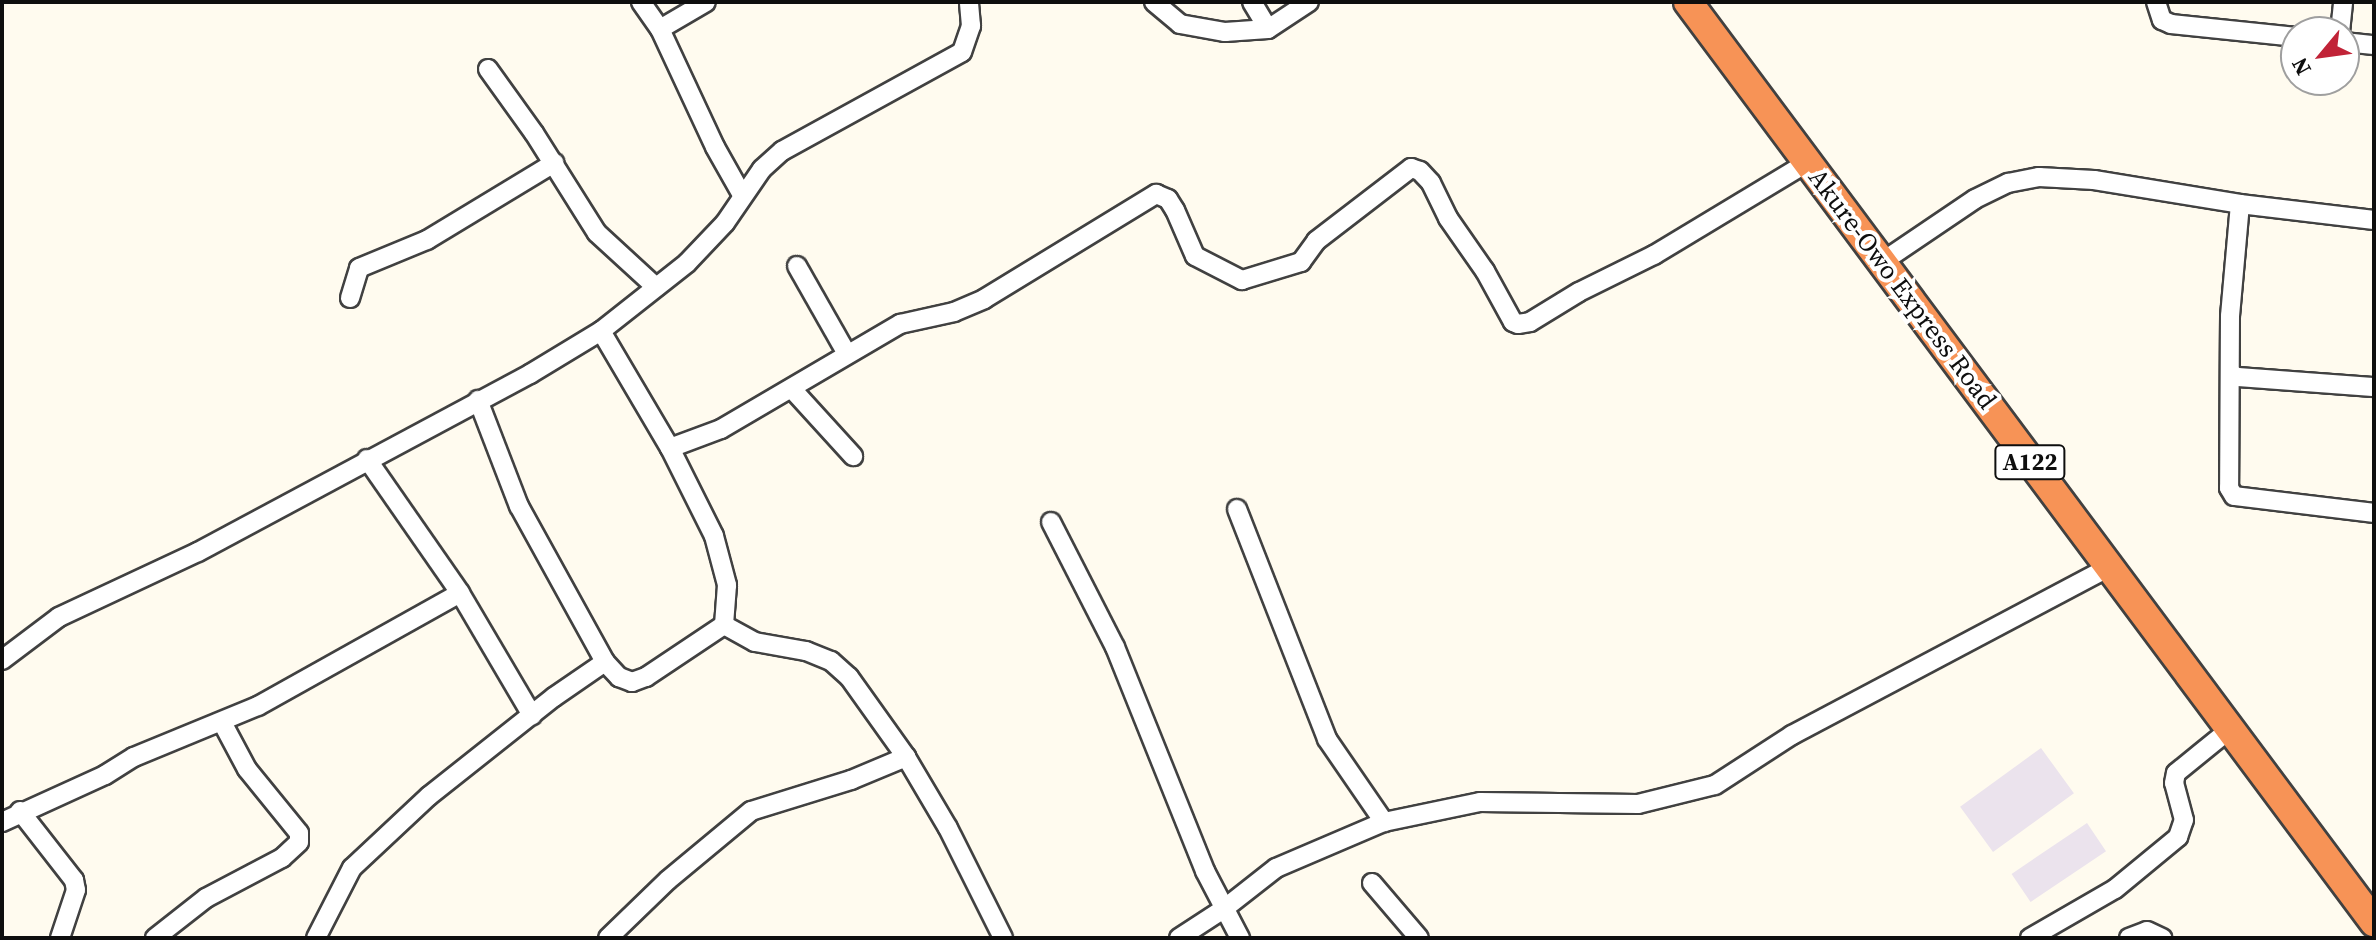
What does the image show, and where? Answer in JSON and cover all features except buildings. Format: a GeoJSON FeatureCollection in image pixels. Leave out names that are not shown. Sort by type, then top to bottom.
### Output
{"type":"FeatureCollection","features":[{"type":"Feature","properties":{"kind":"highway","name":"Akure-Owo Express Road"},"geometry":{"type":"LineString","coordinates":[[1688,2],[2374,922]]}},
{"type":"Feature","properties":{"kind":"street"},"geometry":{"type":"LineString","coordinates":[[641,2],[660,29],[715,147],[742,195]]}},
{"type":"Feature","properties":{"kind":"street"},"geometry":{"type":"LineString","coordinates":[[660,29],[706,2]]}},
{"type":"Feature","properties":{"kind":"street"},"geometry":{"type":"LineString","coordinates":[[2,660],[59,617],[198,552],[601,331],[704,246],[725,223],[742,195],[782,151],[962,52],[971,26],[969,2]]}},
{"type":"Feature","properties":{"kind":"street"},"geometry":{"type":"LineString","coordinates":[[1154,2],[1180,24],[1225,32],[1268,29],[1309,2]]}},
{"type":"Feature","properties":{"kind":"street"},"geometry":{"type":"LineString","coordinates":[[1252,2],[1268,29]]}},
{"type":"Feature","properties":{"kind":"street"},"geometry":{"type":"LineString","coordinates":[[2156,2],[2162,20],[2171,24],[2280,35]]}},
{"type":"Feature","properties":{"kind":"street"},"geometry":{"type":"LineString","coordinates":[[488,69],[554,163],[597,233],[656,287]]}},
{"type":"Feature","properties":{"kind":"street"},"geometry":{"type":"LineString","coordinates":[[670,448],[721,429],[900,324],[954,312],[984,299],[1156,194],[1168,199],[1175,210],[1195,256],[1242,280],[1268,275],[1301,262],[1316,241],[1411,168],[1427,175],[1448,218],[1485,271],[1513,322],[1525,324],[1736,208],[1808,162]]}},
{"type":"Feature","properties":{"kind":"street"},"geometry":{"type":"LineString","coordinates":[[350,298],[359,268],[427,240],[554,163]]}},
{"type":"Feature","properties":{"kind":"street"},"geometry":{"type":"LineString","coordinates":[[1882,262],[1975,199],[2008,183],[2039,177],[2094,180],[2240,204],[2374,220]]}},
{"type":"Feature","properties":{"kind":"street"},"geometry":{"type":"LineString","coordinates":[[2240,204],[2230,316],[2231,493],[2302,506],[2374,513]]}},
{"type":"Feature","properties":{"kind":"street"},"geometry":{"type":"LineString","coordinates":[[797,266],[847,354]]}},
{"type":"Feature","properties":{"kind":"street"},"geometry":{"type":"LineString","coordinates":[[478,400],[519,506],[605,662],[619,677],[632,682],[662,668],[724,625],[728,601],[724,565],[714,536],[670,448],[601,331]]}},
{"type":"Feature","properties":{"kind":"street"},"geometry":{"type":"LineString","coordinates":[[2232,374],[2237,377],[2374,387]]}},
{"type":"Feature","properties":{"kind":"street"},"geometry":{"type":"LineString","coordinates":[[792,389],[853,456]]}},
{"type":"Feature","properties":{"kind":"street"},"geometry":{"type":"LineString","coordinates":[[367,459],[460,593],[532,715]]}},
{"type":"Feature","properties":{"kind":"street"},"geometry":{"type":"LineString","coordinates":[[1237,509],[1327,739],[1384,822]]}},
{"type":"Feature","properties":{"kind":"street"},"geometry":{"type":"LineString","coordinates":[[1051,522],[1121,660],[1205,871],[1240,938]]}},
{"type":"Feature","properties":{"kind":"street"},"geometry":{"type":"LineString","coordinates":[[1179,938],[1225,908],[1276,868],[1384,822],[1480,802],[1638,804],[1715,785],[1792,735],[2108,568]]}},
{"type":"Feature","properties":{"kind":"street"},"geometry":{"type":"LineString","coordinates":[[2,822],[20,811],[105,775],[172,740],[223,724],[460,593]]}},
{"type":"Feature","properties":{"kind":"street"},"geometry":{"type":"LineString","coordinates":[[724,625],[755,642],[806,651],[831,661],[866,697],[948,828],[1003,938]]}},
{"type":"Feature","properties":{"kind":"street"},"geometry":{"type":"LineString","coordinates":[[316,938],[352,868],[429,796],[605,662]]}},
{"type":"Feature","properties":{"kind":"street"},"geometry":{"type":"LineString","coordinates":[[155,938],[206,898],[282,858],[299,842],[299,833],[247,769],[223,724]]}},
{"type":"Feature","properties":{"kind":"street"},"geometry":{"type":"LineString","coordinates":[[2030,938],[2115,889],[2178,837],[2184,820],[2174,783],[2176,773],[2229,730]]}},
{"type":"Feature","properties":{"kind":"street"},"geometry":{"type":"LineString","coordinates":[[608,938],[668,880],[751,811],[842,783],[906,757]]}},
{"type":"Feature","properties":{"kind":"street"},"geometry":{"type":"LineString","coordinates":[[20,811],[74,880],[76,890],[60,938]]}},
{"type":"Feature","properties":{"kind":"street"},"geometry":{"type":"LineString","coordinates":[[1372,883],[1419,938]]}},
{"type":"Feature","properties":{"kind":"street"},"geometry":{"type":"LineString","coordinates":[[2129,938],[2147,931],[2162,938]]}},
{"type":"Feature","properties":{"kind":"shaded area"},"geometry":{"type":"Polygon","coordinates":[[[2041,748],[2074,793],[1993,852],[1960,807],[2041,748]]]}},
{"type":"Feature","properties":{"kind":"shaded area"},"geometry":{"type":"Polygon","coordinates":[[[2087,823],[2106,851],[2031,902],[2012,874],[2087,823]]]}}]}
